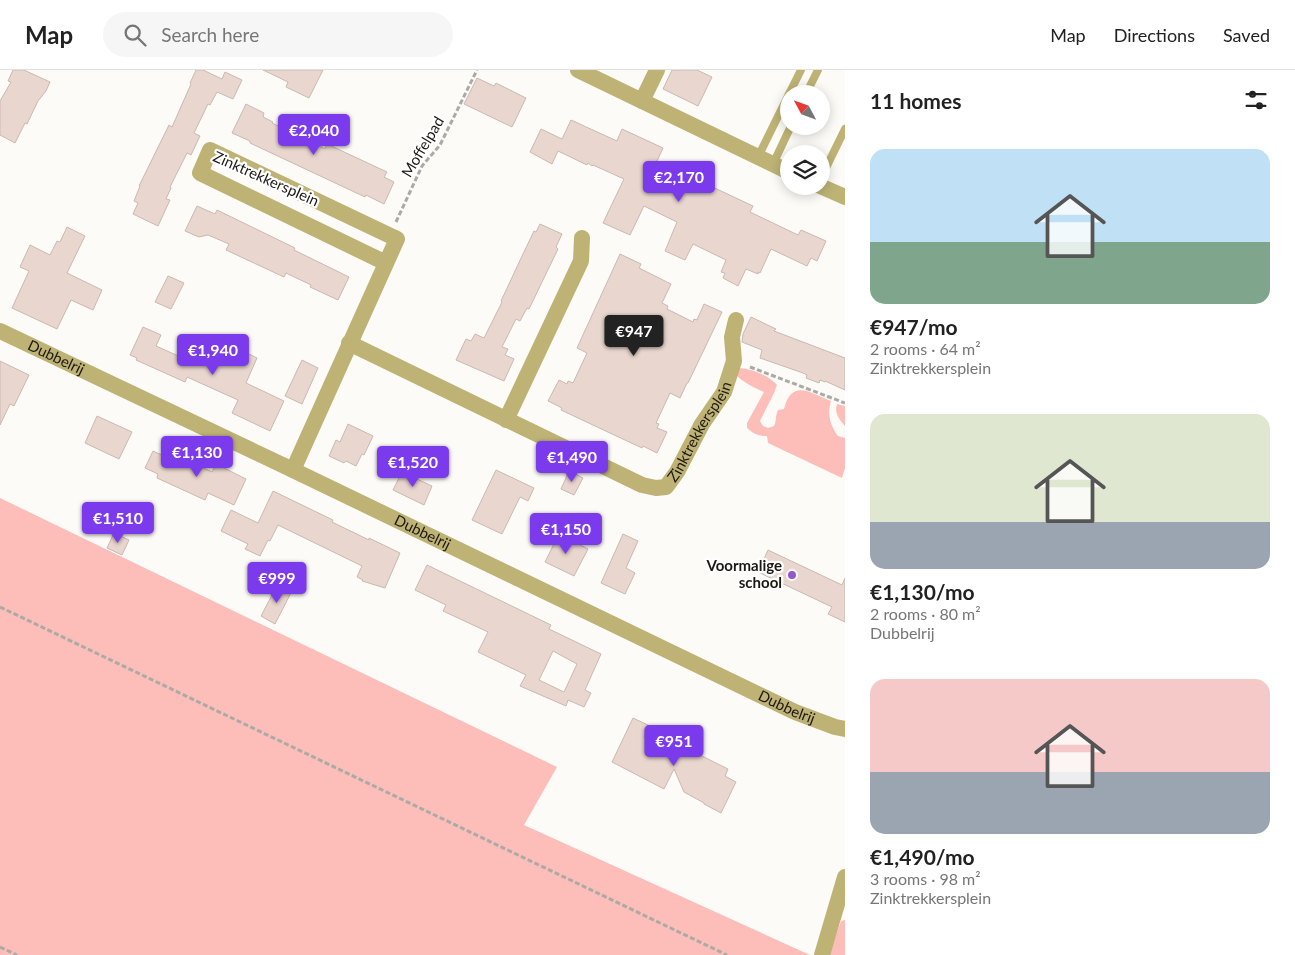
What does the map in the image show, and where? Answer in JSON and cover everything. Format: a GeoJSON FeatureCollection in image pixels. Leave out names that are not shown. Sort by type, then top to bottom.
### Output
{"type":"FeatureCollection","features":[{"type":"Feature","properties":{"kind":"street"},"geometry":{"type":"LineString","coordinates":[[578,70],[780,168]]}},
{"type":"Feature","properties":{"kind":"street"},"geometry":{"type":"LineString","coordinates":[[642,101],[658,70]]}},
{"type":"Feature","properties":{"kind":"street","name":"Zinktrekkersplein"},"geometry":{"type":"LineString","coordinates":[[386,263],[200,173],[210,150],[390,236]]}},
{"type":"Feature","properties":{"kind":"street"},"geometry":{"type":"LineString","coordinates":[[830,190],[845,197]]}},
{"type":"Feature","properties":{"kind":"street"},"geometry":{"type":"LineString","coordinates":[[293,470],[396,239],[390,236]]}},
{"type":"Feature","properties":{"kind":"street"},"geometry":{"type":"LineString","coordinates":[[506,420],[581,261],[582,238]]}},
{"type":"Feature","properties":{"kind":"street","name":"Zinktrekkersplein"},"geometry":{"type":"LineString","coordinates":[[349,343],[642,485],[656,488],[666,487],[677,472],[702,424],[724,392],[734,361],[732,337],[736,320]]}},
{"type":"Feature","properties":{"kind":"street","name":"Dubbelrij"},"geometry":{"type":"LineString","coordinates":[[0,331],[796,712],[845,729]]}},
{"type":"Feature","properties":{"kind":"street"},"geometry":{"type":"LineString","coordinates":[[822,955],[845,877]]}},
{"type":"Feature","properties":{"kind":"lane"},"geometry":{"type":"LineString","coordinates":[[794,85],[801,70]]}},
{"type":"Feature","properties":{"kind":"lane"},"geometry":{"type":"LineString","coordinates":[[810,85],[818,70]]}},
{"type":"Feature","properties":{"kind":"lane"},"geometry":{"type":"LineString","coordinates":[[758,157],[780,112]]}},
{"type":"Feature","properties":{"kind":"lane"},"geometry":{"type":"LineString","coordinates":[[830,160],[845,129]]}},
{"type":"Feature","properties":{"kind":"lane"},"geometry":{"type":"LineString","coordinates":[[773,164],[787,135]]}},
{"type":"Feature","properties":{"kind":"path","name":"Moffelpad"},"geometry":{"type":"LineString","coordinates":[[390,236],[422,166],[440,145],[477,70]]}},
{"type":"Feature","properties":{"kind":"path"},"geometry":{"type":"LineString","coordinates":[[734,361],[845,403]]}},
{"type":"Feature","properties":{"kind":"path"},"geometry":{"type":"LineString","coordinates":[[0,607],[726,955]]}},
{"type":"Feature","properties":{"kind":"path"},"geometry":{"type":"LineString","coordinates":[[0,947],[17,955]]}},
{"type":"Feature","properties":{"kind":"shaded area"},"geometry":{"type":"Polygon","coordinates":[[[738,368],[759,373],[777,385],[760,421],[763,426],[768,428],[774,426],[778,410],[784,409],[787,399],[797,391],[803,390],[831,401],[829,415],[831,424],[838,436],[845,438],[845,468],[842,478],[768,443],[767,436],[756,434],[747,428],[747,423],[764,392],[738,377],[735,374],[738,368]]]}},
{"type":"Feature","properties":{"kind":"shaded area"},"geometry":{"type":"Polygon","coordinates":[[[837,404],[845,406],[845,426],[837,413],[837,404]]]}},
{"type":"Feature","properties":{"kind":"shaded area"},"geometry":{"type":"Polygon","coordinates":[[[0,498],[557,767],[524,825],[810,955],[0,955],[0,498]]]}},
{"type":"Feature","properties":{"kind":"shaded area"},"geometry":{"type":"Polygon","coordinates":[[[845,920],[845,955],[829,955],[841,921],[845,920]]]}},
{"type":"Feature","properties":{"kind":"building"},"geometry":{"type":"Polygon","coordinates":[[[13,70],[24,70],[50,82],[15,143],[0,135],[0,101],[11,82],[8,81],[13,70]]]}},
{"type":"Feature","properties":{"kind":"building"},"geometry":{"type":"Polygon","coordinates":[[[196,70],[203,70],[222,79],[225,72],[242,80],[233,99],[217,92],[210,105],[208,104],[194,133],[200,136],[191,155],[187,153],[170,187],[166,199],[170,200],[158,226],[133,214],[138,203],[134,201],[139,186],[169,125],[172,127],[196,70]]]}},
{"type":"Feature","properties":{"kind":"building"},"geometry":{"type":"Polygon","coordinates":[[[263,70],[323,70],[309,98],[286,87],[288,82],[263,70]]]}},
{"type":"Feature","properties":{"kind":"building"},"geometry":{"type":"Polygon","coordinates":[[[672,70],[697,70],[712,77],[698,106],[663,89],[672,70]]]}},
{"type":"Feature","properties":{"kind":"building"},"geometry":{"type":"Polygon","coordinates":[[[477,78],[494,86],[496,83],[526,98],[512,127],[464,104],[477,78]]]}},
{"type":"Feature","properties":{"kind":"building"},"geometry":{"type":"Polygon","coordinates":[[[246,104],[264,113],[263,117],[272,123],[325,149],[327,144],[387,172],[384,177],[394,182],[384,204],[366,195],[365,197],[232,133],[246,104]]]}},
{"type":"Feature","properties":{"kind":"building"},"geometry":{"type":"Polygon","coordinates":[[[571,120],[617,141],[622,129],[663,148],[657,161],[753,206],[750,212],[798,235],[801,230],[826,241],[817,261],[811,258],[807,266],[771,249],[760,273],[758,272],[758,274],[746,269],[738,286],[723,278],[725,273],[721,272],[726,260],[693,244],[685,260],[665,251],[677,222],[644,206],[630,235],[603,223],[624,179],[588,163],[587,165],[558,151],[552,164],[530,152],[541,129],[562,139],[571,120]]]}},
{"type":"Feature","properties":{"kind":"building"},"geometry":{"type":"Polygon","coordinates":[[[197,206],[215,214],[217,210],[349,277],[338,300],[286,273],[284,277],[226,250],[229,244],[208,235],[199,237],[185,231],[197,206]]]}},
{"type":"Feature","properties":{"kind":"building"},"geometry":{"type":"Polygon","coordinates":[[[540,224],[562,234],[556,247],[558,249],[529,309],[527,308],[520,321],[516,319],[502,347],[508,349],[505,355],[514,359],[504,381],[456,360],[466,339],[471,341],[475,334],[484,338],[534,231],[536,232],[540,224]]]}},
{"type":"Feature","properties":{"kind":"building"},"geometry":{"type":"Polygon","coordinates":[[[67,227],[85,236],[67,273],[102,290],[93,310],[71,300],[57,329],[12,308],[29,271],[20,267],[30,245],[50,255],[57,241],[60,242],[67,227]]]}},
{"type":"Feature","properties":{"kind":"building"},"geometry":{"type":"Polygon","coordinates":[[[620,254],[641,264],[639,268],[671,284],[662,303],[668,306],[667,309],[693,322],[694,319],[697,320],[704,304],[722,312],[680,398],[670,393],[656,423],[659,424],[657,428],[667,432],[657,453],[643,446],[642,448],[561,410],[562,408],[548,401],[559,380],[567,384],[568,381],[573,383],[587,353],[577,348],[620,254]]]}},
{"type":"Feature","properties":{"kind":"building"},"geometry":{"type":"Polygon","coordinates":[[[168,276],[184,283],[171,309],[155,302],[168,276]]]}},
{"type":"Feature","properties":{"kind":"building"},"geometry":{"type":"Polygon","coordinates":[[[751,317],[776,329],[774,331],[845,358],[845,390],[825,381],[820,380],[819,383],[806,378],[807,375],[803,373],[760,358],[762,350],[742,342],[743,334],[751,317]]]}},
{"type":"Feature","properties":{"kind":"building"},"geometry":{"type":"Polygon","coordinates":[[[143,327],[161,335],[156,346],[185,359],[193,341],[232,360],[237,348],[257,358],[246,383],[284,401],[270,431],[232,413],[238,400],[187,377],[185,382],[136,360],[137,358],[130,355],[143,327]]]}},
{"type":"Feature","properties":{"kind":"building"},"geometry":{"type":"Polygon","coordinates":[[[302,360],[318,368],[302,404],[285,396],[302,360]]]}},
{"type":"Feature","properties":{"kind":"building"},"geometry":{"type":"Polygon","coordinates":[[[0,361],[29,375],[14,406],[10,404],[0,425],[0,361]]]}},
{"type":"Feature","properties":{"kind":"building"},"geometry":{"type":"Polygon","coordinates":[[[97,416],[132,432],[119,459],[85,443],[97,416]]]}},
{"type":"Feature","properties":{"kind":"building"},"geometry":{"type":"Polygon","coordinates":[[[348,424],[373,436],[364,455],[362,454],[356,466],[329,456],[336,440],[340,442],[348,424]]]}},
{"type":"Feature","properties":{"kind":"building"},"geometry":{"type":"Polygon","coordinates":[[[153,451],[166,457],[169,452],[212,472],[216,464],[246,479],[234,505],[208,493],[205,500],[157,478],[158,474],[145,468],[153,451]]]}},
{"type":"Feature","properties":{"kind":"building"},"geometry":{"type":"Polygon","coordinates":[[[496,470],[534,488],[528,501],[520,497],[502,534],[472,520],[496,470]]]}},
{"type":"Feature","properties":{"kind":"building"},"geometry":{"type":"Polygon","coordinates":[[[569,471],[583,478],[574,495],[561,489],[569,471]]]}},
{"type":"Feature","properties":{"kind":"building"},"geometry":{"type":"Polygon","coordinates":[[[402,472],[432,486],[424,505],[393,490],[402,472]]]}},
{"type":"Feature","properties":{"kind":"building"},"geometry":{"type":"Polygon","coordinates":[[[273,491],[333,520],[332,522],[400,553],[385,588],[362,581],[357,577],[362,566],[278,525],[260,556],[245,549],[248,544],[221,531],[231,510],[258,523],[273,491]]]}},
{"type":"Feature","properties":{"kind":"building"},"geometry":{"type":"Polygon","coordinates":[[[114,533],[129,540],[122,555],[107,548],[114,533]]]}},
{"type":"Feature","properties":{"kind":"building"},"geometry":{"type":"Polygon","coordinates":[[[559,534],[588,549],[574,576],[545,562],[559,534]]]}},
{"type":"Feature","properties":{"kind":"building"},"geometry":{"type":"Polygon","coordinates":[[[623,534],[638,541],[626,568],[635,573],[625,594],[601,583],[623,534]]]}},
{"type":"Feature","properties":{"kind":"building","name":"Voormalige school"},"geometry":{"type":"Polygon","coordinates":[[[768,550],[842,585],[845,578],[845,622],[828,614],[832,607],[758,572],[768,550]]]}},
{"type":"Feature","properties":{"kind":"building"},"geometry":{"type":"Polygon","coordinates":[[[427,565],[551,625],[549,629],[601,654],[585,690],[591,693],[584,707],[568,700],[566,706],[520,686],[526,675],[478,652],[488,632],[443,611],[446,605],[415,590],[427,565]],[[553,651],[539,680],[564,692],[577,664],[553,651]]]}},
{"type":"Feature","properties":{"kind":"building"},"geometry":{"type":"Polygon","coordinates":[[[297,581],[275,624],[261,616],[272,595],[297,581]]]}},
{"type":"Feature","properties":{"kind":"building"},"geometry":{"type":"Polygon","coordinates":[[[633,718],[650,726],[644,737],[678,754],[682,746],[728,769],[725,776],[736,782],[721,813],[684,792],[674,769],[664,789],[612,762],[633,718]]]}},
{"type":"Feature","properties":{"kind":"place","name":"Voormalige school"},"geometry":{"type":"Point","coordinates":[792,575]}}]}
